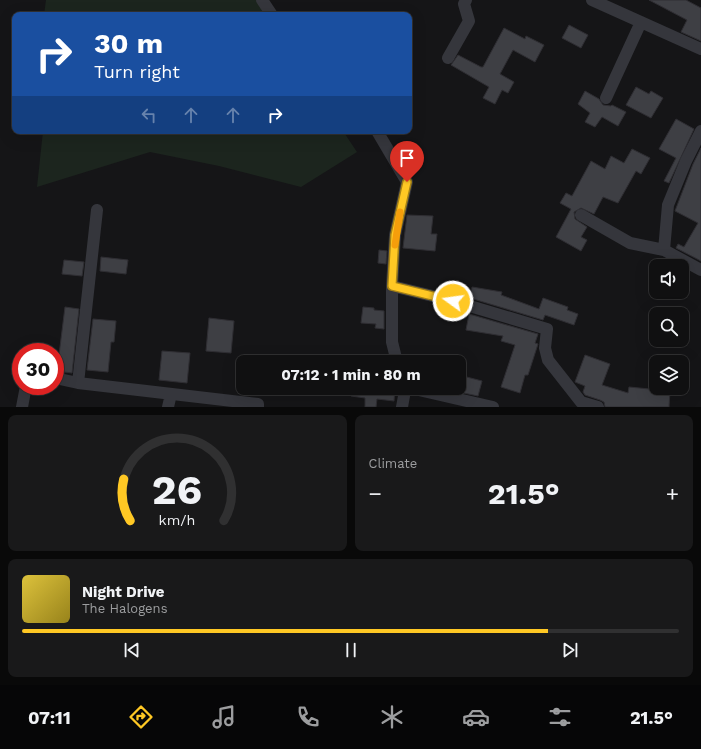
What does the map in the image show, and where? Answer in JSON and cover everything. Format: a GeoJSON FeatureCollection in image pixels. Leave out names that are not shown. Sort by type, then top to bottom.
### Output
{"type":"FeatureCollection","features":[{"type":"Feature","properties":{"kind":"street"},"geometry":{"type":"LineString","coordinates":[[262,0],[270,12]]}},
{"type":"Feature","properties":{"kind":"street"},"geometry":{"type":"LineString","coordinates":[[448,58],[469,21],[464,4],[466,0]]}},
{"type":"Feature","properties":{"kind":"street"},"geometry":{"type":"LineString","coordinates":[[592,0],[701,49]]}},
{"type":"Feature","properties":{"kind":"street"},"geometry":{"type":"LineString","coordinates":[[606,98],[640,22]]}},
{"type":"Feature","properties":{"kind":"street"},"geometry":{"type":"LineString","coordinates":[[664,250],[668,205],[686,161],[701,132]]}},
{"type":"Feature","properties":{"kind":"street"},"geometry":{"type":"LineString","coordinates":[[379,134],[407,182],[395,235],[392,286],[392,342],[395,355]]}},
{"type":"Feature","properties":{"kind":"street"},"geometry":{"type":"LineString","coordinates":[[78,383],[97,210]]}},
{"type":"Feature","properties":{"kind":"street"},"geometry":{"type":"LineString","coordinates":[[581,215],[630,243],[664,250],[701,270]]}},
{"type":"Feature","properties":{"kind":"street"},"geometry":{"type":"LineString","coordinates":[[392,286],[453,301],[547,329],[545,348],[548,360],[580,404],[598,407]]}},
{"type":"Feature","properties":{"kind":"street"},"geometry":{"type":"LineString","coordinates":[[64,380],[78,383],[258,404],[258,407]]}},
{"type":"Feature","properties":{"kind":"street"},"geometry":{"type":"LineString","coordinates":[[168,407],[171,394]]}},
{"type":"Feature","properties":{"kind":"street"},"geometry":{"type":"LineString","coordinates":[[22,407],[24,395]]}},
{"type":"Feature","properties":{"kind":"street"},"geometry":{"type":"LineString","coordinates":[[402,407],[404,395]]}},
{"type":"Feature","properties":{"kind":"street"},"geometry":{"type":"LineString","coordinates":[[441,395],[493,407]]}},
{"type":"Feature","properties":{"kind":"shaded area"},"geometry":{"type":"Polygon","coordinates":[[[46,0],[261,0],[268,12],[44,12],[46,0]]]}},
{"type":"Feature","properties":{"kind":"shaded area"},"geometry":{"type":"Polygon","coordinates":[[[43,134],[345,134],[357,152],[301,187],[219,166],[150,152],[37,187],[43,134]]]}},
{"type":"Feature","properties":{"kind":"building"},"geometry":{"type":"Polygon","coordinates":[[[649,0],[686,0],[701,8],[701,41],[681,32],[687,20],[649,0]]]}},
{"type":"Feature","properties":{"kind":"building"},"geometry":{"type":"Polygon","coordinates":[[[569,25],[588,35],[581,48],[562,38],[569,25]]]}},
{"type":"Feature","properties":{"kind":"building"},"geometry":{"type":"Polygon","coordinates":[[[504,28],[525,39],[526,36],[544,45],[535,62],[513,50],[500,74],[514,82],[508,93],[502,90],[495,104],[483,98],[489,87],[451,65],[458,55],[483,67],[504,28]]]}},
{"type":"Feature","properties":{"kind":"building"},"geometry":{"type":"Polygon","coordinates":[[[636,87],[649,94],[651,91],[663,98],[651,118],[626,105],[636,87]]]}},
{"type":"Feature","properties":{"kind":"building"},"geometry":{"type":"Polygon","coordinates":[[[585,91],[599,99],[603,105],[612,105],[626,112],[618,126],[602,117],[595,127],[585,122],[590,113],[578,104],[585,91]]]}},
{"type":"Feature","properties":{"kind":"building"},"geometry":{"type":"Polygon","coordinates":[[[676,119],[694,129],[669,183],[664,181],[676,158],[659,149],[676,119]]]}},
{"type":"Feature","properties":{"kind":"building"},"geometry":{"type":"Polygon","coordinates":[[[701,148],[701,261],[676,248],[678,244],[684,247],[698,223],[675,211],[693,164],[701,148]]]}},
{"type":"Feature","properties":{"kind":"building"},"geometry":{"type":"Polygon","coordinates":[[[632,149],[650,158],[641,174],[636,171],[618,203],[603,197],[594,214],[581,208],[574,212],[575,219],[587,227],[581,237],[587,240],[581,251],[556,237],[571,209],[560,203],[566,193],[572,196],[591,161],[605,169],[611,156],[624,163],[632,149]]]}},
{"type":"Feature","properties":{"kind":"building"},"geometry":{"type":"Polygon","coordinates":[[[407,215],[433,216],[431,234],[437,234],[435,251],[403,248],[407,215]]]}},
{"type":"Feature","properties":{"kind":"building"},"geometry":{"type":"Polygon","coordinates":[[[379,250],[387,251],[386,264],[378,263],[379,250]]]}},
{"type":"Feature","properties":{"kind":"building"},"geometry":{"type":"Polygon","coordinates":[[[101,257],[128,260],[126,274],[100,271],[101,257]]]}},
{"type":"Feature","properties":{"kind":"building"},"geometry":{"type":"Polygon","coordinates":[[[64,260],[84,262],[82,276],[62,274],[64,260]]]}},
{"type":"Feature","properties":{"kind":"building"},"geometry":{"type":"Polygon","coordinates":[[[472,287],[502,292],[501,295],[539,309],[543,298],[568,307],[567,310],[578,314],[574,325],[545,315],[543,320],[470,298],[472,287]]]}},
{"type":"Feature","properties":{"kind":"building"},"geometry":{"type":"Polygon","coordinates":[[[65,307],[79,309],[72,373],[64,372],[64,343],[60,343],[65,307]]]}},
{"type":"Feature","properties":{"kind":"building"},"geometry":{"type":"Polygon","coordinates":[[[363,307],[384,311],[384,329],[375,328],[376,324],[361,323],[363,307]]]}},
{"type":"Feature","properties":{"kind":"building"},"geometry":{"type":"Polygon","coordinates":[[[469,314],[538,334],[535,343],[538,344],[528,375],[525,375],[520,393],[501,387],[515,345],[501,341],[503,336],[466,330],[469,314]]]}},
{"type":"Feature","properties":{"kind":"building"},"geometry":{"type":"Polygon","coordinates":[[[209,318],[234,321],[231,353],[206,351],[209,318]]]}},
{"type":"Feature","properties":{"kind":"building"},"geometry":{"type":"Polygon","coordinates":[[[93,319],[116,321],[114,342],[111,342],[108,372],[87,370],[93,319]]]}},
{"type":"Feature","properties":{"kind":"building"},"geometry":{"type":"Polygon","coordinates":[[[162,351],[190,353],[187,383],[159,380],[162,351]]]}},
{"type":"Feature","properties":{"kind":"building"},"geometry":{"type":"Polygon","coordinates":[[[585,355],[610,364],[602,385],[628,393],[629,387],[649,389],[649,395],[670,395],[669,407],[605,407],[604,402],[585,395],[583,392],[585,386],[575,382],[585,355]]]}},
{"type":"Feature","properties":{"kind":"building"},"geometry":{"type":"Polygon","coordinates":[[[466,377],[482,381],[478,396],[466,393],[466,377]]]}},
{"type":"Feature","properties":{"kind":"building"},"geometry":{"type":"Polygon","coordinates":[[[394,395],[394,401],[377,399],[376,407],[365,407],[365,398],[351,396],[394,395]]]}},
{"type":"Feature","properties":{"kind":"slow traffic"},"geometry":{"type":"LineString","coordinates":[[395,245],[395,235],[400,212]]}},
{"type":"Feature","properties":{"kind":"route"},"geometry":{"type":"LineString","coordinates":[[407,182],[395,235],[392,286],[453,301]]}}]}
